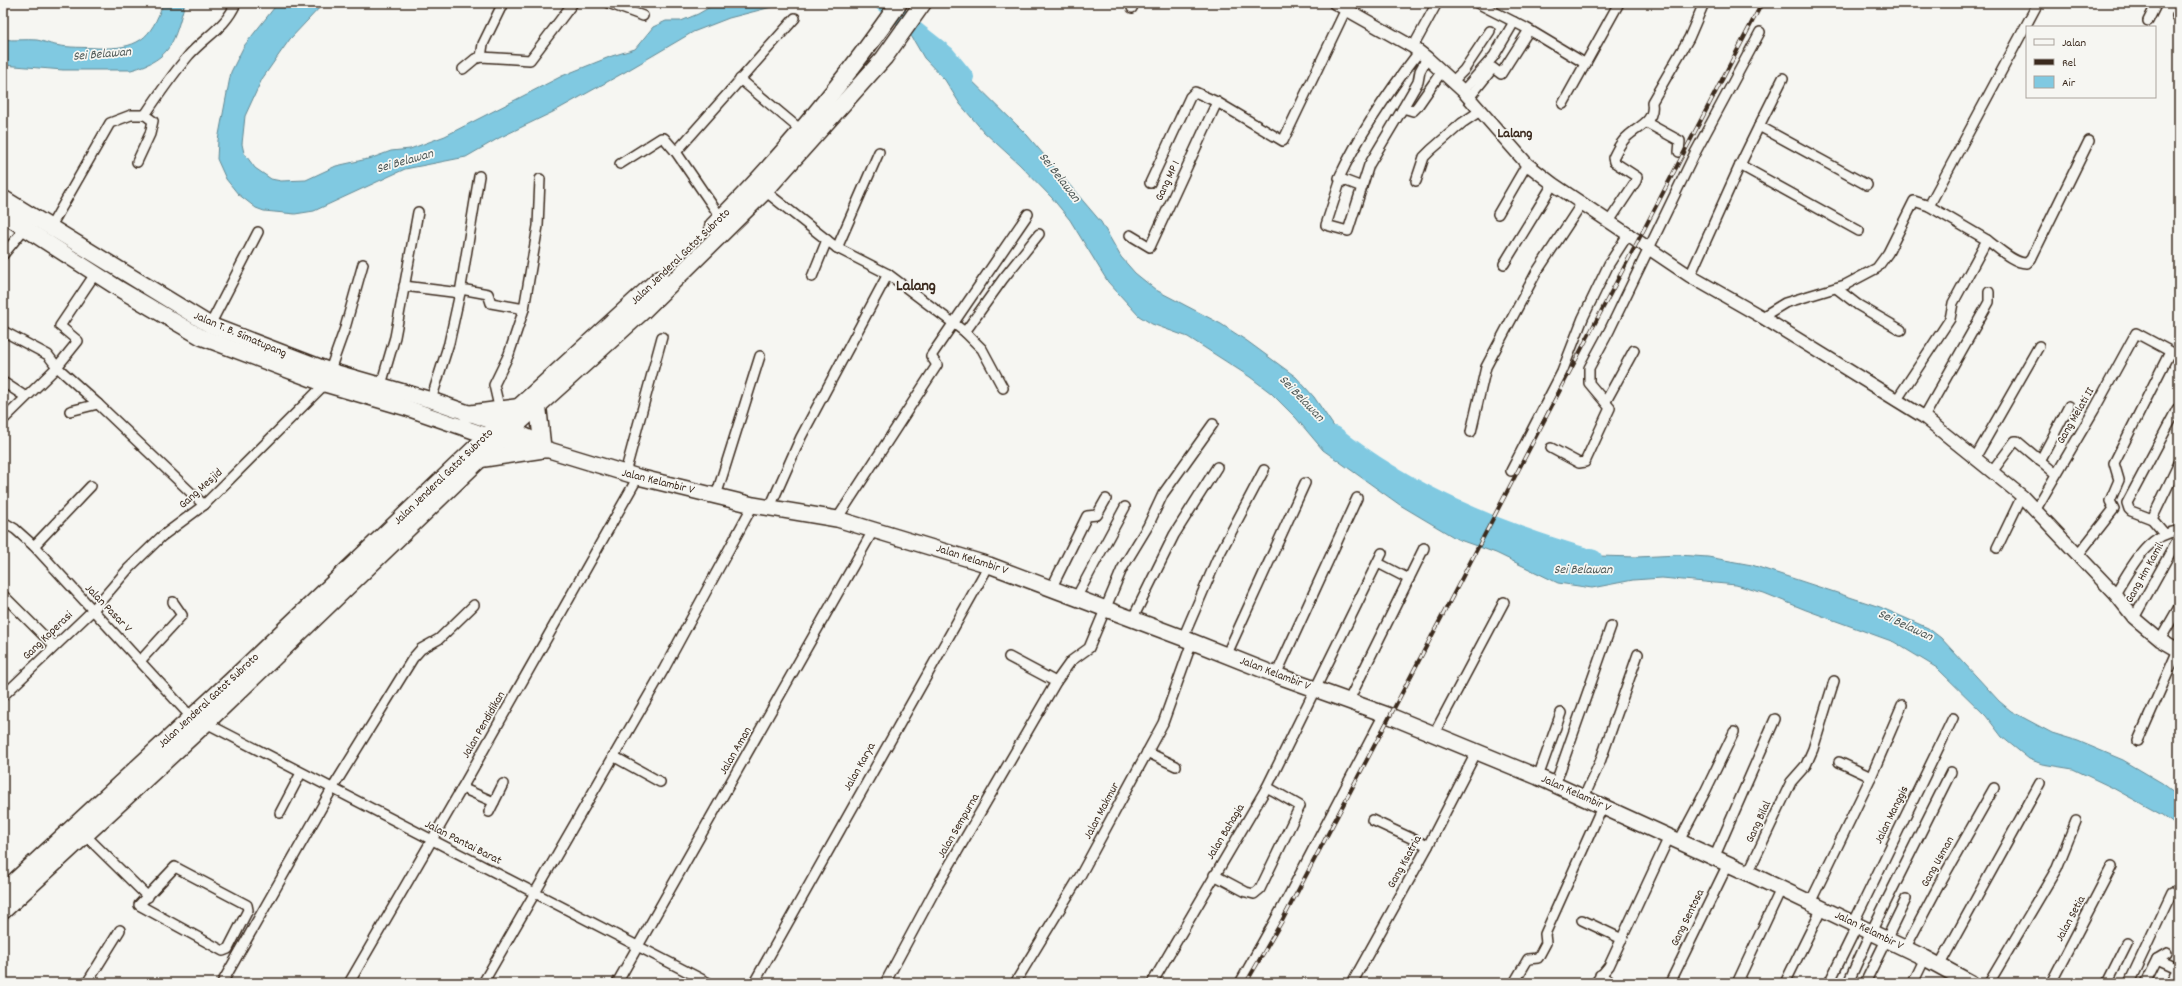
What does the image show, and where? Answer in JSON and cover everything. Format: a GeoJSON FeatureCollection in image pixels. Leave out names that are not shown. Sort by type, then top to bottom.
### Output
{"type":"FeatureCollection","features":[{"type":"Feature","properties":{"kind":"highway"},"geometry":{"type":"LineString","coordinates":[[877,53],[899,3]]}},
{"type":"Feature","properties":{"kind":"highway"},"geometry":{"type":"LineString","coordinates":[[877,53],[920,3]]}},
{"type":"Feature","properties":{"kind":"highway","name":"Jalan Jenderal Gatot Subroto"},"geometry":{"type":"LineString","coordinates":[[5,901],[481,459],[500,428],[538,406],[642,312],[765,191],[864,79],[877,53]]}},
{"type":"Feature","properties":{"kind":"highway","name":"Jalan Jenderal Gatot Subroto"},"geometry":{"type":"LineString","coordinates":[[237,685],[500,428],[519,407],[646,292],[721,218],[877,53]]}},
{"type":"Feature","properties":{"kind":"highway"},"geometry":{"type":"LineString","coordinates":[[481,459],[543,448],[538,406]]}},
{"type":"Feature","properties":{"kind":"highway"},"geometry":{"type":"LineString","coordinates":[[467,414],[500,428]]}},
{"type":"Feature","properties":{"kind":"highway","name":"Jalan Jenderal Gatot Subroto"},"geometry":{"type":"LineString","coordinates":[[5,901],[85,835],[199,721]]}},
{"type":"Feature","properties":{"kind":"main road","name":"Jalan T. B. Simatupang"},"geometry":{"type":"LineString","coordinates":[[3,198],[51,226],[152,292],[210,325],[328,377],[407,408],[500,428]]}},
{"type":"Feature","properties":{"kind":"main road","name":"Jalan T. B. Simatupang"},"geometry":{"type":"LineString","coordinates":[[3,214],[95,274],[201,337],[328,377],[381,385],[431,400],[467,414]]}},
{"type":"Feature","properties":{"kind":"main road","name":"Jalan Kelambir V"},"geometry":{"type":"LineString","coordinates":[[500,428],[543,448],[631,475],[753,505],[837,520],[874,529],[989,565],[1105,608],[1276,676],[1384,714],[1478,751],[1748,872],[1925,958],[1971,983]]}},
{"type":"Feature","properties":{"kind":"street"},"geometry":{"type":"LineString","coordinates":[[145,114],[171,77],[191,54],[221,27],[236,3]]}},
{"type":"Feature","properties":{"kind":"street"},"geometry":{"type":"LineString","coordinates":[[481,57],[483,44],[503,3]]}},
{"type":"Feature","properties":{"kind":"street"},"geometry":{"type":"LineString","coordinates":[[463,69],[475,59],[481,57],[530,60],[573,3]]}},
{"type":"Feature","properties":{"kind":"street"},"geometry":{"type":"LineString","coordinates":[[608,3],[643,16]]}},
{"type":"Feature","properties":{"kind":"street"},"geometry":{"type":"LineString","coordinates":[[1335,3],[1420,52],[1453,81],[1527,164],[1553,184],[1610,220],[1690,276],[1924,417],[2036,508],[2115,594],[2134,618],[2160,640],[2178,651],[2138,741]]}},
{"type":"Feature","properties":{"kind":"street"},"geometry":{"type":"LineString","coordinates":[[1420,52],[1420,71],[1418,82],[1369,165],[1348,231],[1326,225],[1341,179],[1339,178],[1358,140],[1420,52],[1437,3]]}},
{"type":"Feature","properties":{"kind":"street"},"geometry":{"type":"LineString","coordinates":[[1477,3],[1529,30],[1586,64]]}},
{"type":"Feature","properties":{"kind":"street"},"geometry":{"type":"LineString","coordinates":[[1563,104],[1619,3]]}},
{"type":"Feature","properties":{"kind":"street"},"geometry":{"type":"LineString","coordinates":[[1610,220],[1636,181],[1637,177],[1614,162],[1613,158],[1628,136],[1647,123],[1653,110],[1652,102],[1689,38],[1704,3]]}},
{"type":"Feature","properties":{"kind":"street"},"geometry":{"type":"LineString","coordinates":[[1929,206],[2038,3]]}},
{"type":"Feature","properties":{"kind":"street"},"geometry":{"type":"LineString","coordinates":[[2148,21],[2157,3]]}},
{"type":"Feature","properties":{"kind":"street"},"geometry":{"type":"LineString","coordinates":[[1150,183],[1192,93],[1198,93],[1217,102],[1284,141],[1346,9]]}},
{"type":"Feature","properties":{"kind":"street"},"geometry":{"type":"LineString","coordinates":[[676,152],[795,18]]}},
{"type":"Feature","properties":{"kind":"street"},"geometry":{"type":"LineString","coordinates":[[1466,95],[1490,66],[1514,22]]}},
{"type":"Feature","properties":{"kind":"street"},"geometry":{"type":"LineString","coordinates":[[1490,66],[1501,74],[1529,30]]}},
{"type":"Feature","properties":{"kind":"street"},"geometry":{"type":"LineString","coordinates":[[1453,81],[1464,70],[1490,31]]}},
{"type":"Feature","properties":{"kind":"street"},"geometry":{"type":"LineString","coordinates":[[1551,448],[1579,463],[1585,462],[1610,408],[1606,401],[1589,383],[1589,368],[1650,248],[1695,153],[1760,32]]}},
{"type":"Feature","properties":{"kind":"street"},"geometry":{"type":"LineString","coordinates":[[1404,108],[1413,111],[1416,109],[1442,71]]}},
{"type":"Feature","properties":{"kind":"street"},"geometry":{"type":"LineString","coordinates":[[1690,276],[1740,165],[1783,78]]}},
{"type":"Feature","properties":{"kind":"street"},"geometry":{"type":"LineString","coordinates":[[740,79],[802,131]]}},
{"type":"Feature","properties":{"kind":"street","name":"Gang MP 1"},"geometry":{"type":"LineString","coordinates":[[1130,235],[1150,247],[1217,102]]}},
{"type":"Feature","properties":{"kind":"street"},"geometry":{"type":"LineString","coordinates":[[1416,181],[1424,157],[1462,123],[1480,111]]}},
{"type":"Feature","properties":{"kind":"street"},"geometry":{"type":"LineString","coordinates":[[51,226],[110,123],[131,115],[145,114],[153,121],[153,129],[137,162]]}},
{"type":"Feature","properties":{"kind":"street"},"geometry":{"type":"LineString","coordinates":[[1647,123],[1680,141],[1679,152]]}},
{"type":"Feature","properties":{"kind":"street"},"geometry":{"type":"LineString","coordinates":[[1759,126],[1867,184]]}},
{"type":"Feature","properties":{"kind":"street"},"geometry":{"type":"LineString","coordinates":[[620,164],[661,138],[676,152],[721,218]]}},
{"type":"Feature","properties":{"kind":"street"},"geometry":{"type":"LineString","coordinates":[[1762,318],[1785,303],[1836,288],[1868,273],[1882,262],[1914,201],[1929,206],[2016,260],[2022,263],[2027,263],[2031,258],[2090,141]]}},
{"type":"Feature","properties":{"kind":"street"},"geometry":{"type":"LineString","coordinates":[[837,248],[879,152]]}},
{"type":"Feature","properties":{"kind":"street"},"geometry":{"type":"LineString","coordinates":[[1498,214],[1527,164]]}},
{"type":"Feature","properties":{"kind":"street"},"geometry":{"type":"LineString","coordinates":[[1740,165],[1859,231]]}},
{"type":"Feature","properties":{"kind":"street"},"geometry":{"type":"LineString","coordinates":[[431,400],[449,344],[460,291],[479,176]]}},
{"type":"Feature","properties":{"kind":"street"},"geometry":{"type":"LineString","coordinates":[[500,428],[494,385],[509,354],[524,309],[538,226],[540,179]]}},
{"type":"Feature","properties":{"kind":"street"},"geometry":{"type":"LineString","coordinates":[[1341,179],[1362,187]]}},
{"type":"Feature","properties":{"kind":"street"},"geometry":{"type":"LineString","coordinates":[[1504,264],[1553,184]]}},
{"type":"Feature","properties":{"kind":"street"},"geometry":{"type":"LineString","coordinates":[[765,191],[794,215],[807,222],[837,248],[888,274],[953,322],[982,349],[1004,388]]}},
{"type":"Feature","properties":{"kind":"street"},"geometry":{"type":"LineString","coordinates":[[1471,432],[1486,367],[1536,273],[1582,203]]}},
{"type":"Feature","properties":{"kind":"street"},"geometry":{"type":"LineString","coordinates":[[381,385],[394,337],[418,212]]}},
{"type":"Feature","properties":{"kind":"street"},"geometry":{"type":"LineString","coordinates":[[837,520],[937,365],[931,356],[1028,214]]}},
{"type":"Feature","properties":{"kind":"street"},"geometry":{"type":"LineString","coordinates":[[3,255],[25,228]]}},
{"type":"Feature","properties":{"kind":"street"},"geometry":{"type":"LineString","coordinates":[[210,325],[258,232]]}},
{"type":"Feature","properties":{"kind":"street"},"geometry":{"type":"LineString","coordinates":[[965,332],[1003,279],[1039,234]]}},
{"type":"Feature","properties":{"kind":"street"},"geometry":{"type":"LineString","coordinates":[[1511,471],[1562,372],[1582,318],[1609,264],[1629,234]]}},
{"type":"Feature","properties":{"kind":"street"},"geometry":{"type":"LineString","coordinates":[[812,277],[827,240]]}},
{"type":"Feature","properties":{"kind":"street"},"geometry":{"type":"LineString","coordinates":[[1896,401],[1950,318],[1956,298],[1986,240]]}},
{"type":"Feature","properties":{"kind":"street"},"geometry":{"type":"LineString","coordinates":[[328,377],[363,264]]}},
{"type":"Feature","properties":{"kind":"street"},"geometry":{"type":"LineString","coordinates":[[3,420],[57,367],[78,341],[60,326],[95,274]]}},
{"type":"Feature","properties":{"kind":"street"},"geometry":{"type":"LineString","coordinates":[[770,507],[801,436],[888,274]]}},
{"type":"Feature","properties":{"kind":"street"},"geometry":{"type":"LineString","coordinates":[[404,286],[488,294],[491,303],[524,309]]}},
{"type":"Feature","properties":{"kind":"street"},"geometry":{"type":"LineString","coordinates":[[1836,288],[1858,305],[1901,330]]}},
{"type":"Feature","properties":{"kind":"street"},"geometry":{"type":"LineString","coordinates":[[1924,417],[1989,302],[1989,292]]}},
{"type":"Feature","properties":{"kind":"street"},"geometry":{"type":"LineString","coordinates":[[3,330],[48,355],[57,367],[204,505]]}},
{"type":"Feature","properties":{"kind":"street","name":"Gang Melati II"},"geometry":{"type":"LineString","coordinates":[[2036,508],[2136,333],[2175,354]]}},
{"type":"Feature","properties":{"kind":"street","name":"Jalan Pendidikan"},"geometry":{"type":"LineString","coordinates":[[349,983],[462,788],[631,475],[662,337]]}},
{"type":"Feature","properties":{"kind":"street"},"geometry":{"type":"LineString","coordinates":[[1975,458],[2039,346]]}},
{"type":"Feature","properties":{"kind":"street"},"geometry":{"type":"LineString","coordinates":[[1606,401],[1634,350]]}},
{"type":"Feature","properties":{"kind":"street"},"geometry":{"type":"LineString","coordinates":[[2078,555],[2114,510],[2110,503],[2119,480],[2114,463],[2175,354]]}},
{"type":"Feature","properties":{"kind":"street"},"geometry":{"type":"LineString","coordinates":[[716,496],[760,356]]}},
{"type":"Feature","properties":{"kind":"street","name":"Gang Mesjid"},"geometry":{"type":"LineString","coordinates":[[92,611],[129,568],[161,537],[204,505],[328,377]]}},
{"type":"Feature","properties":{"kind":"street"},"geometry":{"type":"LineString","coordinates":[[3,382],[26,397]]}},
{"type":"Feature","properties":{"kind":"street"},"geometry":{"type":"LineString","coordinates":[[70,411],[98,404]]}},
{"type":"Feature","properties":{"kind":"street"},"geometry":{"type":"LineString","coordinates":[[2040,461],[2069,406]]}},
{"type":"Feature","properties":{"kind":"street"},"geometry":{"type":"LineString","coordinates":[[2178,409],[2127,503],[2128,509],[2152,519],[2164,533],[2179,537]]}},
{"type":"Feature","properties":{"kind":"street","name":"Jalan Sempurna"},"geometry":{"type":"LineString","coordinates":[[885,983],[935,890],[1056,682],[1071,661],[1089,648],[1122,569],[1148,526],[1163,494],[1213,424]]}},
{"type":"Feature","properties":{"kind":"street"},"geometry":{"type":"LineString","coordinates":[[1992,472],[2015,441],[2020,443],[2056,474]]}},
{"type":"Feature","properties":{"kind":"street"},"geometry":{"type":"LineString","coordinates":[[2152,519],[2179,463]]}},
{"type":"Feature","properties":{"kind":"street"},"geometry":{"type":"LineString","coordinates":[[1132,620],[1174,534],[1217,468]]}},
{"type":"Feature","properties":{"kind":"street","name":"Jalan Makmur"},"geometry":{"type":"LineString","coordinates":[[1015,983],[1080,876],[1163,723],[1188,640],[1217,559],[1264,470]]}},
{"type":"Feature","properties":{"kind":"street"},"geometry":{"type":"LineString","coordinates":[[1226,656],[1304,483]]}},
{"type":"Feature","properties":{"kind":"street"},"geometry":{"type":"LineString","coordinates":[[34,546],[91,486]]}},
{"type":"Feature","properties":{"kind":"street"},"geometry":{"type":"LineString","coordinates":[[1997,548],[2022,496]]}},
{"type":"Feature","properties":{"kind":"street"},"geometry":{"type":"LineString","coordinates":[[1276,676],[1357,498]]}},
{"type":"Feature","properties":{"kind":"street"},"geometry":{"type":"LineString","coordinates":[[1051,589],[1087,516],[1097,515],[1106,499]]}},
{"type":"Feature","properties":{"kind":"street"},"geometry":{"type":"LineString","coordinates":[[483,983],[664,669],[753,505]]}},
{"type":"Feature","properties":{"kind":"street"},"geometry":{"type":"LineString","coordinates":[[1076,598],[1125,507]]}},
{"type":"Feature","properties":{"kind":"street","name":"Jalan Pasar V"},"geometry":{"type":"LineString","coordinates":[[3,522],[16,529],[34,546],[92,611],[199,721]]}},
{"type":"Feature","properties":{"kind":"street","name":"Jalan Aman"},"geometry":{"type":"LineString","coordinates":[[617,983],[874,529]]}},
{"type":"Feature","properties":{"kind":"street"},"geometry":{"type":"LineString","coordinates":[[2115,594],[2140,555],[2164,533]]}},
{"type":"Feature","properties":{"kind":"street","name":"Gang Hm Kamil"},"geometry":{"type":"LineString","coordinates":[[2134,618],[2179,537]]}},
{"type":"Feature","properties":{"kind":"street"},"geometry":{"type":"LineString","coordinates":[[1348,702],[1424,548]]}},
{"type":"Feature","properties":{"kind":"street","name":"Jalan Bahagia"},"geometry":{"type":"LineString","coordinates":[[1152,983],[1267,787],[1382,553]]}},
{"type":"Feature","properties":{"kind":"street"},"geometry":{"type":"LineString","coordinates":[[1378,563],[1409,579]]}},
{"type":"Feature","properties":{"kind":"street","name":"Jalan Karya"},"geometry":{"type":"LineString","coordinates":[[754,983],[989,565]]}},
{"type":"Feature","properties":{"kind":"street"},"geometry":{"type":"LineString","coordinates":[[3,596],[54,646]]}},
{"type":"Feature","properties":{"kind":"street"},"geometry":{"type":"LineString","coordinates":[[141,660],[182,615],[173,602]]}},
{"type":"Feature","properties":{"kind":"street"},"geometry":{"type":"LineString","coordinates":[[1434,734],[1504,602]]}},
{"type":"Feature","properties":{"kind":"street"},"geometry":{"type":"LineString","coordinates":[[222,983],[332,789],[414,658],[421,649],[439,639],[474,605]]}},
{"type":"Feature","properties":{"kind":"street"},"geometry":{"type":"LineString","coordinates":[[2160,640],[2179,607]]}},
{"type":"Feature","properties":{"kind":"street","name":"Gang Koperasi"},"geometry":{"type":"LineString","coordinates":[[3,696],[92,611]]}},
{"type":"Feature","properties":{"kind":"street"},"geometry":{"type":"LineString","coordinates":[[1555,785],[1611,626]]}},
{"type":"Feature","properties":{"kind":"street"},"geometry":{"type":"LineString","coordinates":[[1583,799],[1600,762],[1638,654]]}},
{"type":"Feature","properties":{"kind":"street"},"geometry":{"type":"LineString","coordinates":[[1009,657],[1056,682]]}},
{"type":"Feature","properties":{"kind":"street","name":"Gang Bilal"},"geometry":{"type":"LineString","coordinates":[[1748,872],[1791,782],[1806,765],[1813,749],[1834,681]]}},
{"type":"Feature","properties":{"kind":"street"},"geometry":{"type":"LineString","coordinates":[[1785,983],[1816,905],[1902,706]]}},
{"type":"Feature","properties":{"kind":"street"},"geometry":{"type":"LineString","coordinates":[[1538,777],[1561,713]]}},
{"type":"Feature","properties":{"kind":"street"},"geometry":{"type":"LineString","coordinates":[[1240,983],[1287,899],[1384,714]]}},
{"type":"Feature","properties":{"kind":"street","name":"Jalan Manggis"},"geometry":{"type":"LineString","coordinates":[[1829,983],[1855,925],[1954,718]]}},
{"type":"Feature","properties":{"kind":"street"},"geometry":{"type":"LineString","coordinates":[[1714,858],[1775,719]]}},
{"type":"Feature","properties":{"kind":"street","name":"Jalan Pantai Barat"},"geometry":{"type":"LineString","coordinates":[[199,721],[535,892],[709,983]]}},
{"type":"Feature","properties":{"kind":"street"},"geometry":{"type":"LineString","coordinates":[[1613,983],[1597,979],[1609,966],[1674,839],[1705,792],[1734,732]]}},
{"type":"Feature","properties":{"kind":"street","name":"Gang Ksatria"},"geometry":{"type":"LineString","coordinates":[[1352,983],[1428,846],[1478,751]]}},
{"type":"Feature","properties":{"kind":"street"},"geometry":{"type":"LineString","coordinates":[[1147,752],[1176,766]]}},
{"type":"Feature","properties":{"kind":"street"},"geometry":{"type":"LineString","coordinates":[[613,756],[660,782]]}},
{"type":"Feature","properties":{"kind":"street"},"geometry":{"type":"LineString","coordinates":[[1839,762],[1871,777]]}},
{"type":"Feature","properties":{"kind":"street"},"geometry":{"type":"LineString","coordinates":[[1848,983],[1871,932],[1951,772]]}},
{"type":"Feature","properties":{"kind":"street"},"geometry":{"type":"LineString","coordinates":[[280,813],[301,773]]}},
{"type":"Feature","properties":{"kind":"street"},"geometry":{"type":"LineString","coordinates":[[1939,966],[2040,783]]}},
{"type":"Feature","properties":{"kind":"street"},"geometry":{"type":"LineString","coordinates":[[488,812],[503,784]]}},
{"type":"Feature","properties":{"kind":"street"},"geometry":{"type":"LineString","coordinates":[[1214,875],[1246,892],[1254,894],[1260,889],[1300,806],[1267,787]]}},
{"type":"Feature","properties":{"kind":"street"},"geometry":{"type":"LineString","coordinates":[[462,788],[494,802]]}},
{"type":"Feature","properties":{"kind":"street","name":"Gang Usman"},"geometry":{"type":"LineString","coordinates":[[1905,949],[1940,883],[1994,788]]}},
{"type":"Feature","properties":{"kind":"street"},"geometry":{"type":"LineString","coordinates":[[1514,983],[1528,959],[1538,958],[1546,945],[1545,934],[1602,807]]}},
{"type":"Feature","properties":{"kind":"street"},"geometry":{"type":"LineString","coordinates":[[1372,820],[1428,846]]}},
{"type":"Feature","properties":{"kind":"street"},"geometry":{"type":"LineString","coordinates":[[1989,983],[2054,873],[2076,821]]}},
{"type":"Feature","properties":{"kind":"street"},"geometry":{"type":"LineString","coordinates":[[85,835],[148,897]]}},
{"type":"Feature","properties":{"kind":"street","name":"Gang Sentosa"},"geometry":{"type":"LineString","coordinates":[[1670,983],[1728,864]]}},
{"type":"Feature","properties":{"kind":"street","name":"Jalan Setia"},"geometry":{"type":"LineString","coordinates":[[2051,983],[2112,866]]}},
{"type":"Feature","properties":{"kind":"street"},"geometry":{"type":"LineString","coordinates":[[177,867],[247,905],[248,910],[230,947],[223,952],[140,905],[148,897],[173,869],[177,867]]}},
{"type":"Feature","properties":{"kind":"street"},"geometry":{"type":"LineString","coordinates":[[1738,981],[1781,889]]}},
{"type":"Feature","properties":{"kind":"street"},"geometry":{"type":"LineString","coordinates":[[2129,983],[2172,892]]}},
{"type":"Feature","properties":{"kind":"street"},"geometry":{"type":"LineString","coordinates":[[1865,983],[1906,899]]}},
{"type":"Feature","properties":{"kind":"street"},"geometry":{"type":"LineString","coordinates":[[1582,920],[1622,939]]}},
{"type":"Feature","properties":{"kind":"street"},"geometry":{"type":"LineString","coordinates":[[87,983],[120,930]]}},
{"type":"Feature","properties":{"kind":"street"},"geometry":{"type":"LineString","coordinates":[[2107,983],[2127,943]]}},
{"type":"Feature","properties":{"kind":"street"},"geometry":{"type":"LineString","coordinates":[[2145,983],[2156,959],[2167,953]]}},
{"type":"Feature","properties":{"kind":"street"},"geometry":{"type":"LineString","coordinates":[[1913,983],[1925,958]]}},
{"type":"Feature","properties":{"kind":"street"},"geometry":{"type":"LineString","coordinates":[[2156,959],[2178,966],[2172,981]]}},
{"type":"Feature","properties":{"kind":"water","name":"Sei Belawan"},"geometry":{"type":"Polygon","coordinates":[[[163,3],[185,3],[178,28],[170,46],[164,54],[145,65],[131,70],[63,70],[3,65],[3,39],[37,40],[66,47],[111,48],[133,44],[141,40],[153,26],[163,3]]]}},
{"type":"Feature","properties":{"kind":"water","name":"Sei Belawan"},"geometry":{"type":"Polygon","coordinates":[[[278,3],[324,3],[290,39],[278,56],[262,79],[245,116],[242,144],[244,153],[255,168],[271,179],[281,181],[306,180],[336,166],[372,158],[391,151],[410,149],[445,136],[562,76],[612,56],[635,49],[653,27],[666,21],[681,21],[698,14],[717,3],[787,3],[729,18],[693,32],[553,112],[499,138],[466,157],[405,169],[314,211],[295,214],[264,211],[256,208],[238,194],[226,179],[217,159],[218,140],[231,72],[244,46],[278,3]]]}},
{"type":"Feature","properties":{"kind":"water","name":"Sei Belawan"},"geometry":{"type":"Polygon","coordinates":[[[874,3],[897,3],[918,20],[925,39],[950,59],[1027,135],[1101,222],[1121,257],[1135,273],[1156,290],[1221,324],[1296,377],[1314,397],[1339,434],[1368,461],[1440,501],[1527,538],[1567,551],[1598,556],[1637,557],[1678,555],[1708,557],[1752,565],[1880,607],[1928,628],[1941,638],[1999,701],[2011,711],[2052,733],[2078,741],[2123,760],[2162,783],[2179,796],[2179,828],[2162,815],[2111,787],[2073,769],[2042,764],[2029,759],[2002,737],[1986,716],[1937,668],[1894,642],[1764,593],[1736,585],[1662,578],[1633,580],[1592,588],[1558,583],[1496,553],[1457,539],[1400,505],[1323,450],[1296,418],[1271,393],[1250,377],[1188,337],[1152,324],[1139,316],[1108,282],[1070,220],[1052,198],[1019,164],[984,132],[960,104],[945,80],[924,58],[909,32],[874,3]]]}},
{"type":"Feature","properties":{"kind":"waterway","name":"Sei Belawan"},"geometry":{"type":"LineString","coordinates":[[882,3],[947,54],[966,77]]}},
{"type":"Feature","properties":{"kind":"waterway","name":"Sei Belawan"},"geometry":{"type":"LineString","coordinates":[[1335,434],[1363,455],[1393,474],[1458,508],[1526,536],[1594,558]]}},
{"type":"Feature","properties":{"kind":"railway"},"geometry":{"type":"LineString","coordinates":[[1246,983],[1282,921],[1390,716],[1762,3]]}},
{"type":"Feature","properties":{"kind":"district","name":"Lalang"},"geometry":{"type":"Point","coordinates":[1515,134]}},
{"type":"Feature","properties":{"kind":"district","name":"Lalang"},"geometry":{"type":"Point","coordinates":[916,286]}}]}
